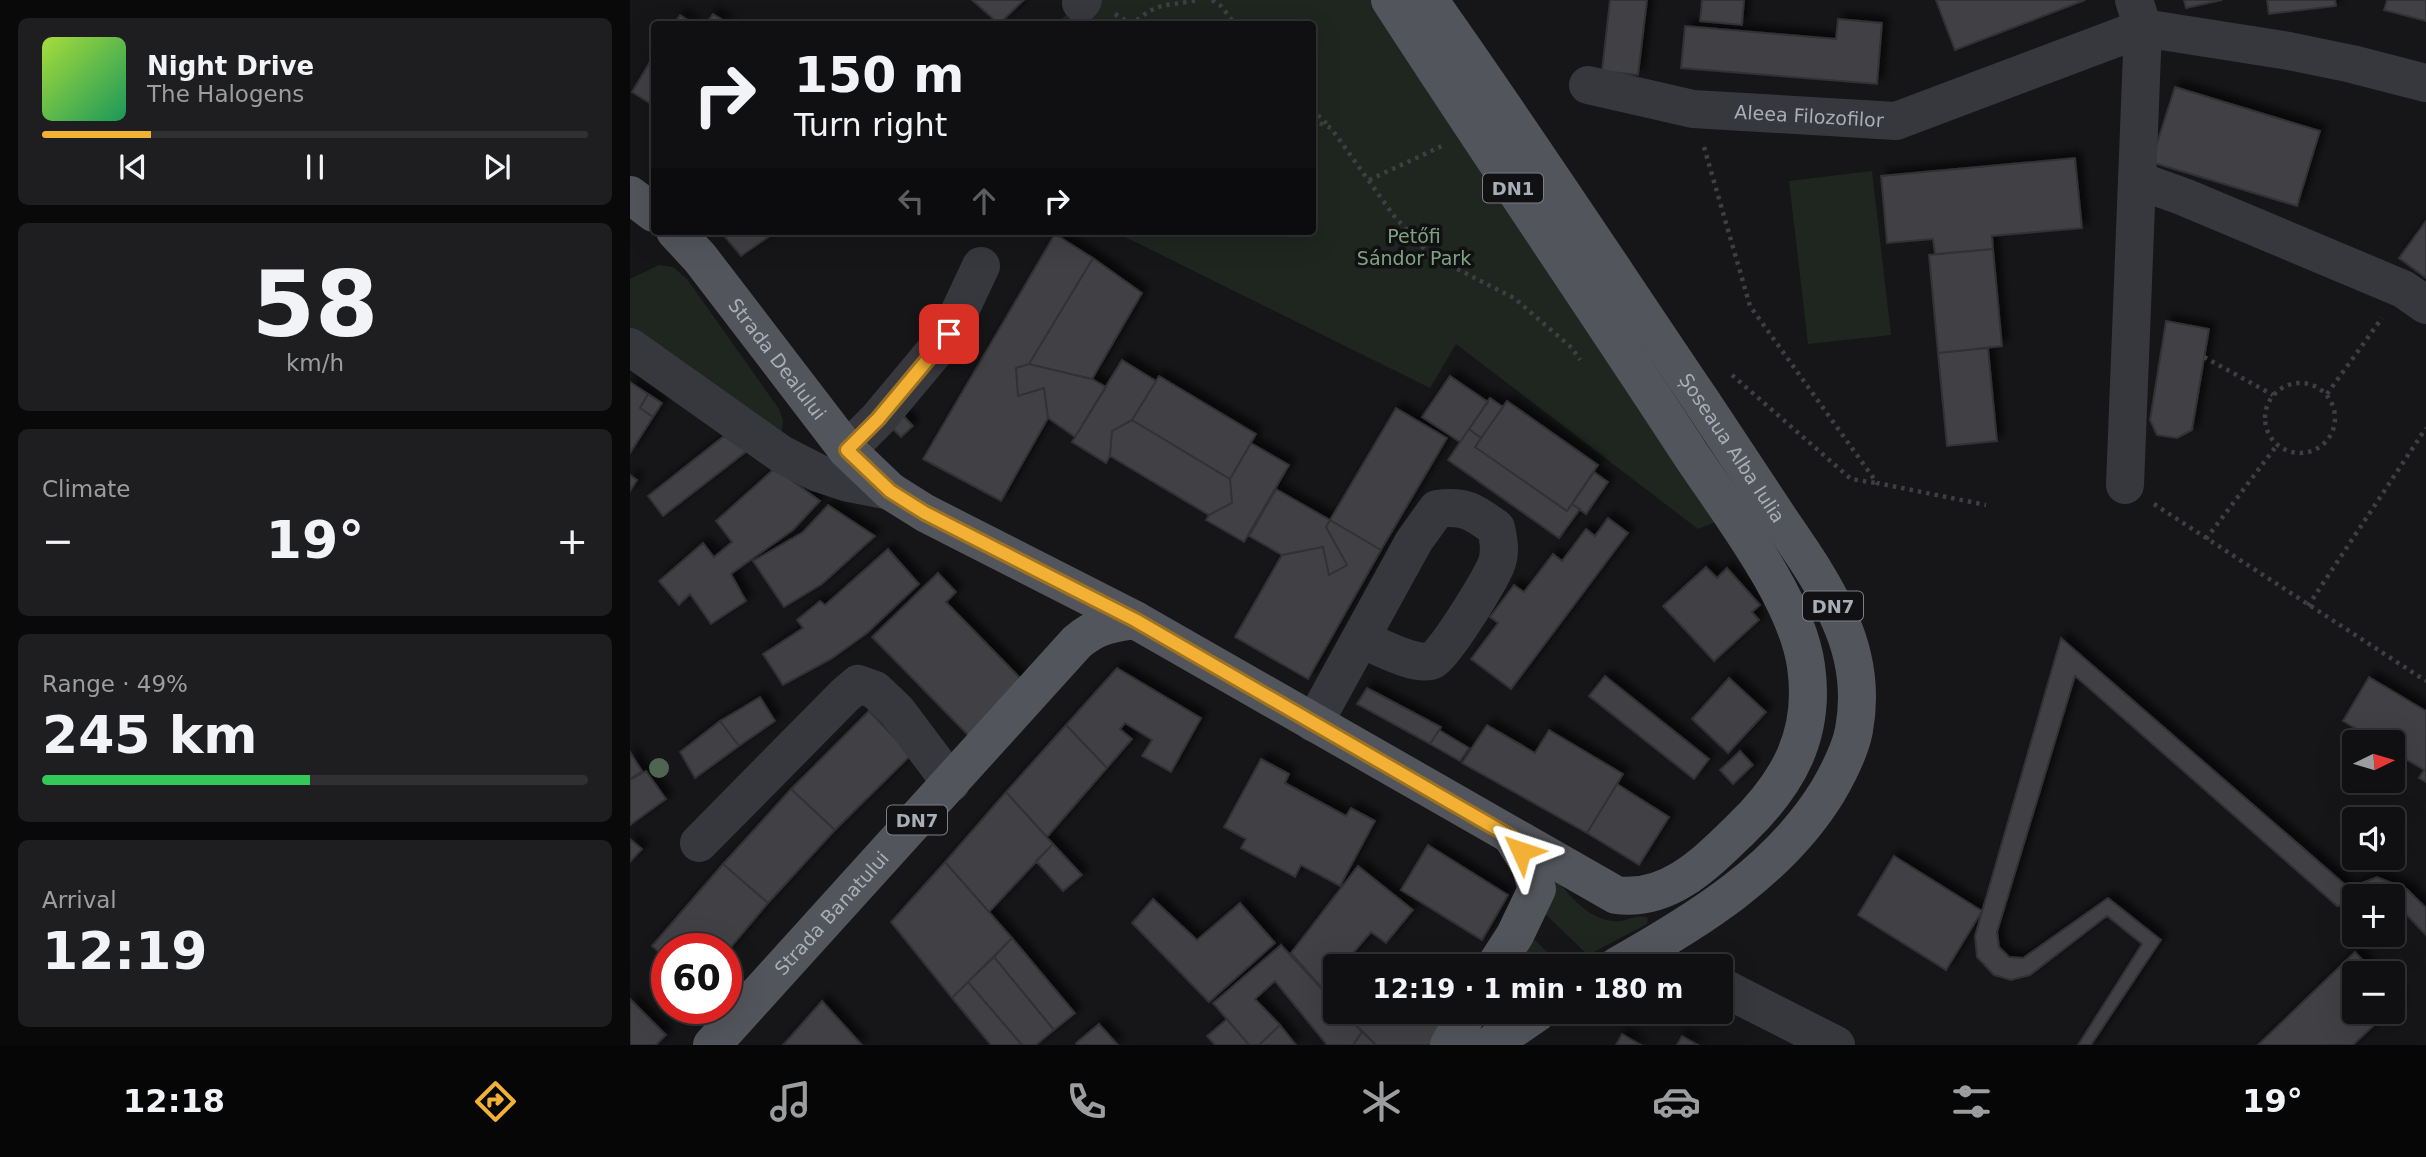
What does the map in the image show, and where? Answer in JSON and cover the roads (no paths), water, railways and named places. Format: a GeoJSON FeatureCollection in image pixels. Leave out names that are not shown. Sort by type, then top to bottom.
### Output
{"type":"FeatureCollection","features":[{"type":"Feature","properties":{"kind":"main road","name":"Șoseaua Alba Iulia"},"geometry":{"type":"LineString","coordinates":[[1390,0],[1476,134],[1639,373],[1771,577],[1795,630],[1806,663],[1808,722],[1788,772],[1772,797],[1726,844]]}},
{"type":"Feature","properties":{"kind":"main road","name":"Șoseaua Alba Iulia"},"geometry":{"type":"LineString","coordinates":[[1429,0],[1511,116],[1795,542],[1833,606],[1851,649],[1857,707],[1853,734],[1839,771],[1816,809],[1785,848],[1719,904],[1638,954]]}},
{"type":"Feature","properties":{"kind":"main road"},"geometry":{"type":"LineString","coordinates":[[630,195],[651,211]]}},
{"type":"Feature","properties":{"kind":"main road","name":"Strada Dealului"},"geometry":{"type":"LineString","coordinates":[[679,235],[847,450],[890,491],[925,513],[1135,620],[1616,895],[1631,897],[1653,894],[1678,883],[1726,844]]}},
{"type":"Feature","properties":{"kind":"main road","name":"Strada Banatului"},"geometry":{"type":"LineString","coordinates":[[712,1045],[1077,642],[1091,630],[1104,625],[1135,620]]}},
{"type":"Feature","properties":{"kind":"main road"},"geometry":{"type":"LineString","coordinates":[[1503,954],[1537,889],[1530,865],[1511,837]]}},
{"type":"Feature","properties":{"kind":"main road"},"geometry":{"type":"LineString","coordinates":[[1449,1045],[1461,1024]]}},
{"type":"Feature","properties":{"kind":"main road"},"geometry":{"type":"LineString","coordinates":[[1490,1045],[1521,1024]]}},
{"type":"Feature","properties":{"kind":"street","name":"Aleea Filozofilor"},"geometry":{"type":"LineString","coordinates":[[1588,85],[1693,109],[1896,121],[2138,14],[2426,83]]}},
{"type":"Feature","properties":{"kind":"street"},"geometry":{"type":"LineString","coordinates":[[2125,485],[2137,180],[2138,14]]}},
{"type":"Feature","properties":{"kind":"street"},"geometry":{"type":"LineString","coordinates":[[2137,180],[2184,197],[2415,297]]}},
{"type":"Feature","properties":{"kind":"street"},"geometry":{"type":"LineString","coordinates":[[847,450],[878,419],[949,334],[981,266]]}},
{"type":"Feature","properties":{"kind":"street"},"geometry":{"type":"LineString","coordinates":[[630,348],[781,454],[818,473],[890,491]]}},
{"type":"Feature","properties":{"kind":"street"},"geometry":{"type":"LineString","coordinates":[[1314,723],[1361,639]]}},
{"type":"Feature","properties":{"kind":"street"},"geometry":{"type":"LineString","coordinates":[[699,843],[858,684],[875,690],[897,711],[951,783]]}},
{"type":"Feature","properties":{"kind":"street"},"geometry":{"type":"LineString","coordinates":[[1733,993],[1836,1045]]}},
{"type":"Feature","properties":{"kind":"park label","name":"Petőfi Sándor Park"},"geometry":{"type":"Point","coordinates":[1414,247]}}]}
